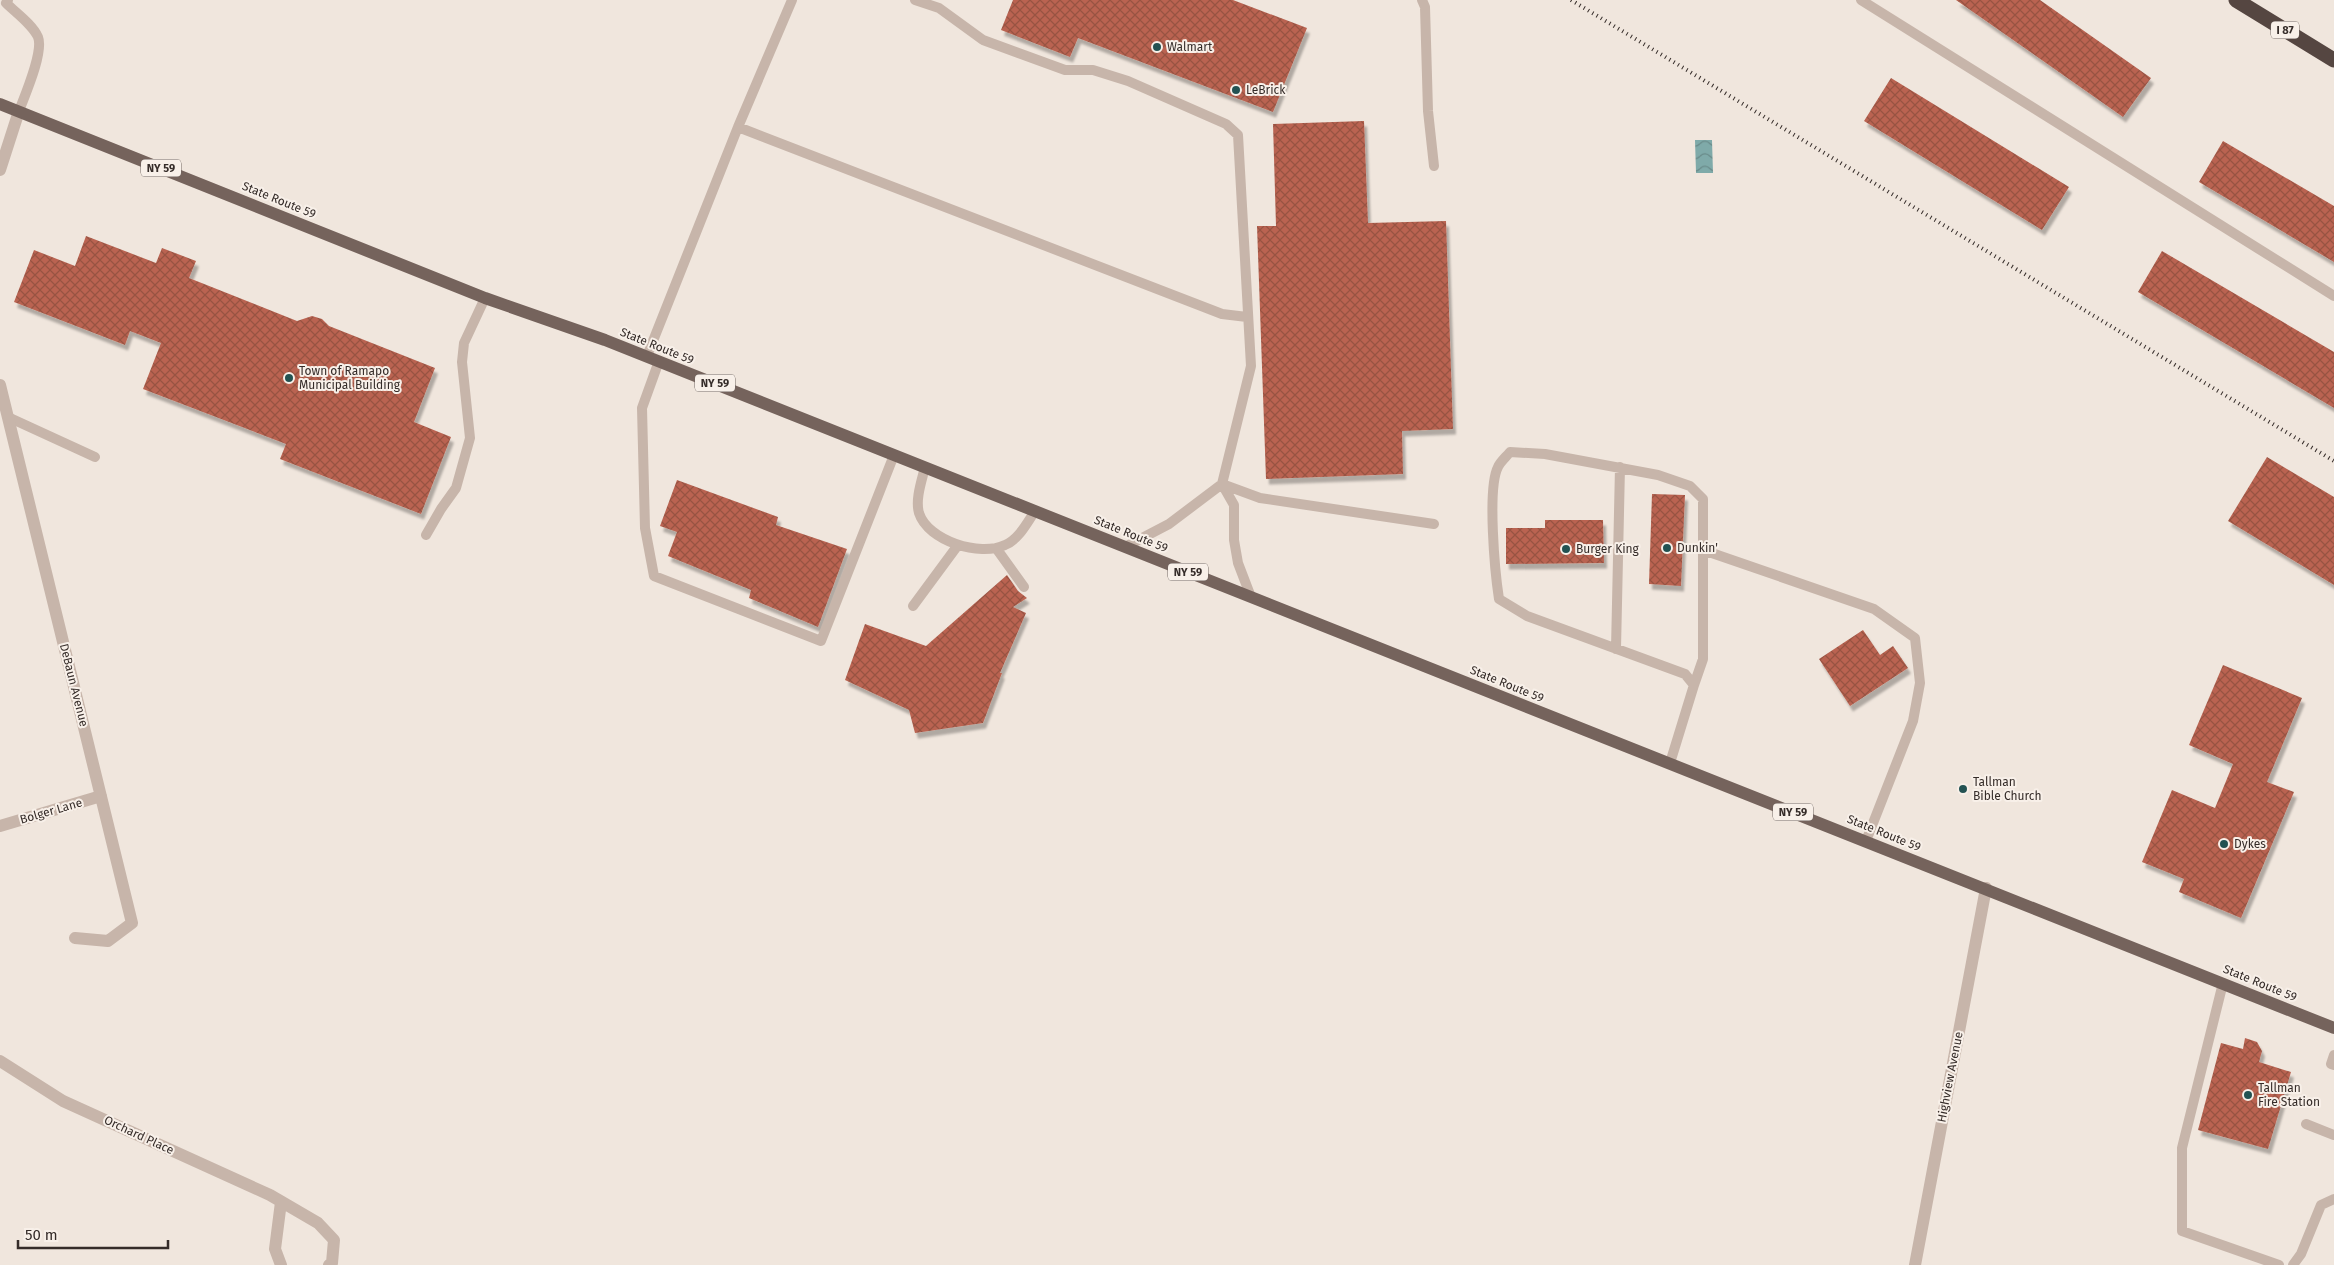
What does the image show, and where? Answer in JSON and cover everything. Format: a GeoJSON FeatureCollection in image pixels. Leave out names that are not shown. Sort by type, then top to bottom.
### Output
{"type":"FeatureCollection","features":[{"type":"Feature","properties":{"kind":"highway","name":"I 87"},"geometry":{"type":"LineString","coordinates":[[2236,0],[2334,60]]}},
{"type":"Feature","properties":{"kind":"main road","name":"State Route 59"},"geometry":{"type":"LineString","coordinates":[[0,104],[485,298],[653,359],[1866,840],[2334,1028]]}},
{"type":"Feature","properties":{"kind":"street"},"geometry":{"type":"LineString","coordinates":[[0,170],[20,111]]}},
{"type":"Feature","properties":{"kind":"street","name":"DeBaun Avenue"},"geometry":{"type":"LineString","coordinates":[[0,385],[10,418],[132,923],[108,941],[75,938]]}},
{"type":"Feature","properties":{"kind":"street","name":"Bolger Lane"},"geometry":{"type":"LineString","coordinates":[[0,826],[101,796]]}},
{"type":"Feature","properties":{"kind":"street","name":"Highview Avenue"},"geometry":{"type":"LineString","coordinates":[[1914,1265],[1986,888]]}},
{"type":"Feature","properties":{"kind":"street","name":"Orchard Place"},"geometry":{"type":"LineString","coordinates":[[0,1061],[63,1101],[281,1202],[318,1223],[334,1240],[332,1263],[329,1265]]}},
{"type":"Feature","properties":{"kind":"street"},"geometry":{"type":"LineString","coordinates":[[281,1202],[275,1249],[281,1265]]}},
{"type":"Feature","properties":{"kind":"lane"},"geometry":{"type":"LineString","coordinates":[[8,0],[6,3],[34,31],[39,39],[39,51],[20,111]]}},
{"type":"Feature","properties":{"kind":"lane"},"geometry":{"type":"LineString","coordinates":[[792,0],[738,127],[653,359],[642,408],[645,528],[654,576],[821,641],[894,455]]}},
{"type":"Feature","properties":{"kind":"lane"},"geometry":{"type":"LineString","coordinates":[[915,0],[939,8],[982,40],[1065,70],[1093,70],[1128,81],[1226,124],[1238,135],[1251,366],[1222,484],[1169,524],[1125,547]]}},
{"type":"Feature","properties":{"kind":"lane"},"geometry":{"type":"LineString","coordinates":[[1422,0],[1425,7],[1428,111],[1434,166]]}},
{"type":"Feature","properties":{"kind":"lane"},"geometry":{"type":"LineString","coordinates":[[1861,0],[2334,296]]}},
{"type":"Feature","properties":{"kind":"lane"},"geometry":{"type":"LineString","coordinates":[[738,127],[1222,314],[1247,317]]}},
{"type":"Feature","properties":{"kind":"lane"},"geometry":{"type":"LineString","coordinates":[[426,535],[456,488],[470,438],[462,362],[464,343],[485,298]]}},
{"type":"Feature","properties":{"kind":"lane"},"geometry":{"type":"LineString","coordinates":[[10,418],[95,458]]}},
{"type":"Feature","properties":{"kind":"lane"},"geometry":{"type":"LineString","coordinates":[[1670,763],[1703,659],[1703,499],[1690,486],[1620,466],[1544,454],[1510,452],[1498,467],[1492,488],[1495,574],[1499,599],[1527,616],[1685,674],[1694,685]]}},
{"type":"Feature","properties":{"kind":"lane"},"geometry":{"type":"LineString","coordinates":[[1616,648],[1620,466]]}},
{"type":"Feature","properties":{"kind":"lane"},"geometry":{"type":"LineString","coordinates":[[925,467],[919,496],[919,513],[930,529],[958,545],[978,550],[1006,545],[1019,535],[1035,511]]}},
{"type":"Feature","properties":{"kind":"lane"},"geometry":{"type":"LineString","coordinates":[[1222,484],[1260,498],[1434,524]]}},
{"type":"Feature","properties":{"kind":"lane"},"geometry":{"type":"LineString","coordinates":[[1222,484],[1234,505],[1234,540],[1238,563],[1251,597]]}},
{"type":"Feature","properties":{"kind":"lane"},"geometry":{"type":"LineString","coordinates":[[913,606],[958,545]]}},
{"type":"Feature","properties":{"kind":"lane"},"geometry":{"type":"LineString","coordinates":[[996,548],[1024,587]]}},
{"type":"Feature","properties":{"kind":"lane"},"geometry":{"type":"LineString","coordinates":[[1703,550],[1874,610],[1915,638],[1920,683],[1913,721],[1866,840]]}},
{"type":"Feature","properties":{"kind":"lane"},"geometry":{"type":"LineString","coordinates":[[2223,983],[2182,1148],[2182,1231],[2279,1265]]}},
{"type":"Feature","properties":{"kind":"lane"},"geometry":{"type":"LineString","coordinates":[[2334,1055],[2331,1064],[2334,1065]]}},
{"type":"Feature","properties":{"kind":"lane"},"geometry":{"type":"LineString","coordinates":[[2306,1124],[2334,1135]]}},
{"type":"Feature","properties":{"kind":"lane"},"geometry":{"type":"LineString","coordinates":[[2293,1265],[2301,1254],[2321,1205],[2334,1199]]}},
{"type":"Feature","properties":{"kind":"water"},"geometry":{"type":"Polygon","coordinates":[[[1695,140],[1712,140],[1713,173],[1696,173],[1695,140]]]}},
{"type":"Feature","properties":{"kind":"building","name":"Walmart"},"geometry":{"type":"Polygon","coordinates":[[[1013,0],[1233,0],[1307,28],[1273,112],[1078,38],[1070,57],[1001,30],[1013,0]]]}},
{"type":"Feature","properties":{"kind":"building"},"geometry":{"type":"Polygon","coordinates":[[[1956,0],[2040,0],[2151,78],[2123,117],[1956,0]]]}},
{"type":"Feature","properties":{"kind":"building"},"geometry":{"type":"Polygon","coordinates":[[[1891,78],[2069,187],[2042,230],[1864,121],[1891,78]]]}},
{"type":"Feature","properties":{"kind":"building"},"geometry":{"type":"Polygon","coordinates":[[[1364,121],[1368,223],[1446,221],[1453,429],[1402,431],[1403,474],[1266,479],[1257,226],[1276,226],[1273,124],[1364,121]]]}},
{"type":"Feature","properties":{"kind":"building"},"geometry":{"type":"Polygon","coordinates":[[[2223,141],[2334,206],[2334,262],[2199,182],[2223,141]]]}},
{"type":"Feature","properties":{"kind":"building","name":"Town of Ramapo Municipal Building"},"geometry":{"type":"Polygon","coordinates":[[[86,236],[156,263],[162,248],[196,261],[189,278],[297,321],[312,316],[322,319],[329,326],[435,368],[414,422],[451,437],[421,514],[280,459],[286,444],[143,389],[161,343],[130,331],[125,345],[14,302],[34,250],[75,266],[86,236]]]}},
{"type":"Feature","properties":{"kind":"building"},"geometry":{"type":"Polygon","coordinates":[[[2162,251],[2334,352],[2334,408],[2138,292],[2162,251]]]}},
{"type":"Feature","properties":{"kind":"building"},"geometry":{"type":"Polygon","coordinates":[[[2267,457],[2334,497],[2334,585],[2228,521],[2267,457]]]}},
{"type":"Feature","properties":{"kind":"building"},"geometry":{"type":"Polygon","coordinates":[[[677,480],[778,517],[776,525],[847,549],[818,627],[749,598],[751,590],[668,556],[677,532],[660,526],[677,480]]]}},
{"type":"Feature","properties":{"kind":"building"},"geometry":{"type":"Polygon","coordinates":[[[1652,494],[1685,495],[1681,586],[1649,584],[1652,494]]]}},
{"type":"Feature","properties":{"kind":"building"},"geometry":{"type":"Polygon","coordinates":[[[1545,520],[1603,520],[1604,563],[1506,564],[1506,528],[1545,528],[1545,520]]]}},
{"type":"Feature","properties":{"kind":"building"},"geometry":{"type":"Polygon","coordinates":[[[1007,575],[1018,591],[1027,598],[1013,607],[1026,613],[1000,673],[1002,673],[983,723],[915,733],[909,710],[845,680],[865,624],[926,646],[1007,575]]]}},
{"type":"Feature","properties":{"kind":"building"},"geometry":{"type":"Polygon","coordinates":[[[1863,630],[1880,655],[1893,646],[1908,668],[1850,706],[1819,659],[1863,630]]]}},
{"type":"Feature","properties":{"kind":"building"},"geometry":{"type":"Polygon","coordinates":[[[2223,665],[2302,698],[2267,782],[2294,792],[2241,918],[2179,892],[2184,879],[2142,862],[2172,790],[2215,808],[2233,764],[2189,745],[2223,665]]]}},
{"type":"Feature","properties":{"kind":"building"},"geometry":{"type":"Polygon","coordinates":[[[2245,1038],[2257,1042],[2262,1051],[2259,1062],[2291,1072],[2268,1149],[2198,1130],[2221,1043],[2243,1049],[2245,1038]]]}},
{"type":"Feature","properties":{"kind":"railway"},"geometry":{"type":"LineString","coordinates":[[1571,0],[2334,461]]}},
{"type":"Feature","properties":{"kind":"place","name":"Walmart"},"geometry":{"type":"Point","coordinates":[1157,47]}},
{"type":"Feature","properties":{"kind":"place","name":"LeBrick"},"geometry":{"type":"Point","coordinates":[1236,90]}},
{"type":"Feature","properties":{"kind":"place","name":"Town of Ramapo Municipal Building"},"geometry":{"type":"Point","coordinates":[289,378]}},
{"type":"Feature","properties":{"kind":"place","name":"Dunkin'"},"geometry":{"type":"Point","coordinates":[1667,548]}},
{"type":"Feature","properties":{"kind":"place","name":"Burger King"},"geometry":{"type":"Point","coordinates":[1566,549]}},
{"type":"Feature","properties":{"kind":"place","name":"Tallman Bible Church"},"geometry":{"type":"Point","coordinates":[1963,789]}},
{"type":"Feature","properties":{"kind":"place","name":"Dykes"},"geometry":{"type":"Point","coordinates":[2224,844]}},
{"type":"Feature","properties":{"kind":"place","name":"Tallman Fire Station"},"geometry":{"type":"Point","coordinates":[2248,1095]}}]}
